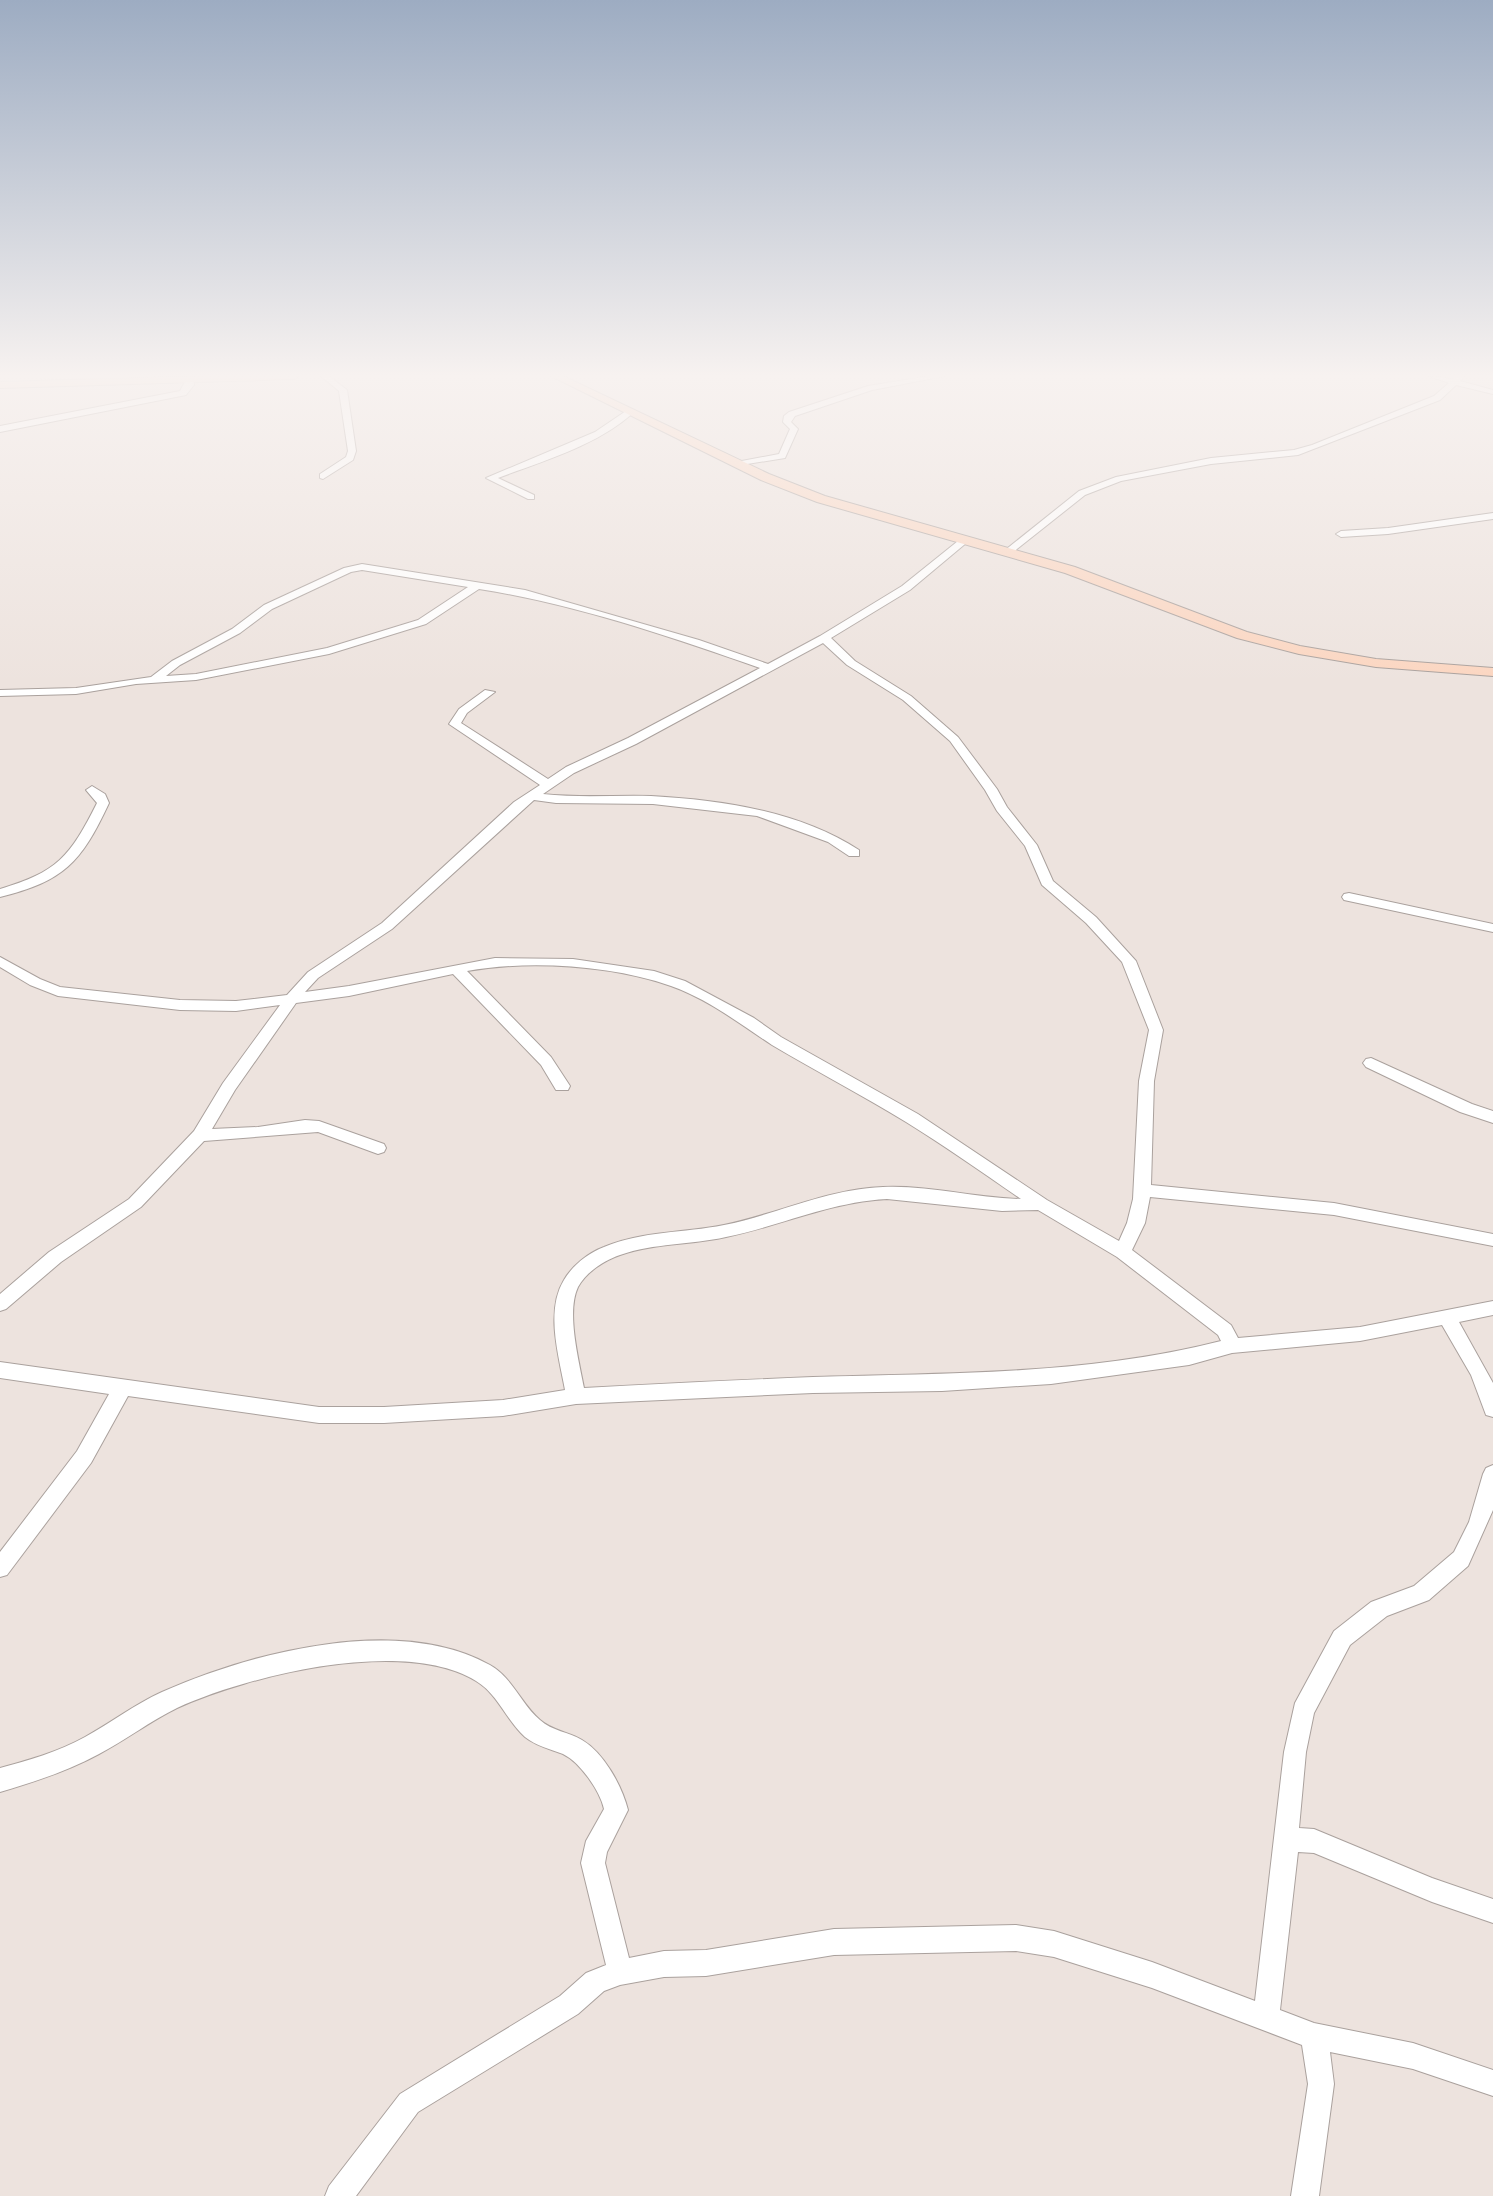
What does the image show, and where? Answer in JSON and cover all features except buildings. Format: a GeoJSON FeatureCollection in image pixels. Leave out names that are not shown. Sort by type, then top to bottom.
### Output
{"type":"FeatureCollection","features":[{"type":"Feature","properties":{"kind":"street"},"geometry":{"type":"LineString","coordinates":[[492,478],[531,497]]}},
{"type":"Feature","properties":{"kind":"street"},"geometry":{"type":"LineString","coordinates":[[772,478],[821,499],[1070,570],[1242,635],[1376,663],[1493,672]]}},
{"type":"Feature","properties":{"kind":"street"},"geometry":{"type":"LineString","coordinates":[[1009,551],[1082,493],[1132,478]]}},
{"type":"Feature","properties":{"kind":"street"},"geometry":{"type":"LineString","coordinates":[[1341,534],[1388,531],[1493,516]]}},
{"type":"Feature","properties":{"kind":"street"},"geometry":{"type":"LineString","coordinates":[[0,1304],[55,1256],[135,1203],[200,1135],[229,1087],[292,998],[313,975],[387,926],[450,870],[488,830],[570,770],[632,741],[824,638],[906,588],[966,539]]}},
{"type":"Feature","properties":{"kind":"street"},"geometry":{"type":"LineString","coordinates":[[155,679],[176,663],[236,631],[268,607],[354,568],[525,593],[598,612],[767,667]]}},
{"type":"Feature","properties":{"kind":"street"},"geometry":{"type":"LineString","coordinates":[[0,693],[76,691],[155,679],[215,675],[338,648],[422,622],[475,587]]}},
{"type":"Feature","properties":{"kind":"street"},"geometry":{"type":"LineString","coordinates":[[824,638],[852,663],[906,698],[947,732],[1031,845],[1047,882],[1091,920],[1129,961],[1156,1030],[1151,1042],[1148,1073],[1142,1191],[1136,1224],[1122,1252]]}},
{"type":"Feature","properties":{"kind":"street"},"geometry":{"type":"LineString","coordinates":[[489,692],[463,711],[454,724],[541,778],[546,785]]}},
{"type":"Feature","properties":{"kind":"street"},"geometry":{"type":"LineString","coordinates":[[0,893],[51,875],[64,864],[97,818],[103,803],[101,797],[92,790]]}},
{"type":"Feature","properties":{"kind":"street"},"geometry":{"type":"LineString","coordinates":[[531,796],[556,799],[643,799],[759,812],[832,839],[853,853]]}},
{"type":"Feature","properties":{"kind":"street"},"geometry":{"type":"LineString","coordinates":[[1349,897],[1493,928]]}},
{"type":"Feature","properties":{"kind":"street"},"geometry":{"type":"LineString","coordinates":[[0,961],[34,982],[58,991],[212,1006],[349,991],[495,962],[573,963],[649,974],[680,984],[749,1021],[776,1041],[801,1052],[912,1118],[1041,1204],[1122,1252],[1225,1330],[1232,1346]]}},
{"type":"Feature","properties":{"kind":"street"},"geometry":{"type":"LineString","coordinates":[[455,968],[546,1061],[562,1086]]}},
{"type":"Feature","properties":{"kind":"street"},"geometry":{"type":"LineString","coordinates":[[1371,1063],[1493,1117]]}},
{"type":"Feature","properties":{"kind":"street"},"geometry":{"type":"LineString","coordinates":[[200,1135],[258,1133],[305,1126],[319,1127],[378,1147]]}},
{"type":"Feature","properties":{"kind":"street"},"geometry":{"type":"LineString","coordinates":[[1142,1191],[1275,1201],[1338,1210],[1493,1240]]}},
{"type":"Feature","properties":{"kind":"street"},"geometry":{"type":"LineString","coordinates":[[576,1396],[567,1334],[566,1298],[571,1284],[583,1270],[611,1251],[727,1231],[795,1210],[864,1195],[907,1194],[1020,1206],[1041,1204]]}},
{"type":"Feature","properties":{"kind":"street"},"geometry":{"type":"LineString","coordinates":[[0,1370],[319,1415],[384,1415],[503,1408],[576,1396],[813,1385],[942,1383],[1051,1376],[1189,1357],[1232,1346],[1360,1334],[1493,1308]]}},
{"type":"Feature","properties":{"kind":"street"},"geometry":{"type":"LineString","coordinates":[[1447,1318],[1480,1373],[1493,1409]]}},
{"type":"Feature","properties":{"kind":"street"},"geometry":{"type":"LineString","coordinates":[[0,1568],[84,1457],[123,1387]]}},
{"type":"Feature","properties":{"kind":"street"},"geometry":{"type":"LineString","coordinates":[[1266,2016],[1295,1752],[1303,1711],[1342,1638],[1379,1609],[1421,1593],[1461,1559],[1483,1513],[1493,1474]]}},
{"type":"Feature","properties":{"kind":"street"},"geometry":{"type":"LineString","coordinates":[[0,1780],[80,1752],[171,1699],[285,1661],[377,1653],[435,1654],[460,1660],[495,1683],[533,1730],[576,1750],[594,1769],[615,1803],[616,1810],[595,1850],[593,1863],[620,1972]]}},
{"type":"Feature","properties":{"kind":"street"},"geometry":{"type":"LineString","coordinates":[[1285,1847],[1294,1840],[1314,1841],[1362,1863],[1493,1911]]}},
{"type":"Feature","properties":{"kind":"street"},"geometry":{"type":"LineString","coordinates":[[339,2196],[409,2103],[569,2005],[595,1982],[620,1972],[664,1964],[706,1963],[834,1942],[1016,1938],[1054,1944],[1266,2016],[1314,2036],[1413,2056],[1493,2083]]}},
{"type":"Feature","properties":{"kind":"street"},"geometry":{"type":"LineString","coordinates":[[1305,2196],[1321,2084],[1314,2036]]}}]}
